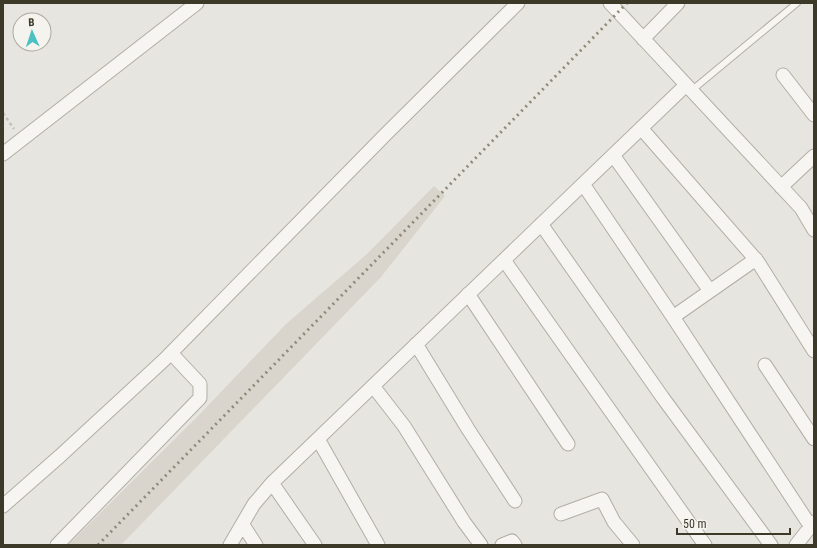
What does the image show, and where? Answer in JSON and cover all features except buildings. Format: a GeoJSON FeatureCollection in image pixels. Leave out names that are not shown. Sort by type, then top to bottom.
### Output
{"type":"FeatureCollection","features":[{"type":"Feature","properties":{"kind":"street"},"geometry":{"type":"LineString","coordinates":[[3,154],[197,3]]}},
{"type":"Feature","properties":{"kind":"street"},"geometry":{"type":"LineString","coordinates":[[3,506],[66,451],[171,353],[380,140],[518,3]]}},
{"type":"Feature","properties":{"kind":"street"},"geometry":{"type":"LineString","coordinates":[[610,3],[801,208],[814,230]]}},
{"type":"Feature","properties":{"kind":"street"},"geometry":{"type":"LineString","coordinates":[[643,39],[678,3]]}},
{"type":"Feature","properties":{"kind":"street"},"geometry":{"type":"LineString","coordinates":[[783,75],[814,115]]}},
{"type":"Feature","properties":{"kind":"street"},"geometry":{"type":"LineString","coordinates":[[230,545],[254,504],[272,483],[641,128],[688,88]]}},
{"type":"Feature","properties":{"kind":"street"},"geometry":{"type":"LineString","coordinates":[[641,128],[756,259],[814,351]]}},
{"type":"Feature","properties":{"kind":"street"},"geometry":{"type":"LineString","coordinates":[[613,155],[710,291]]}},
{"type":"Feature","properties":{"kind":"street"},"geometry":{"type":"LineString","coordinates":[[781,187],[814,156]]}},
{"type":"Feature","properties":{"kind":"street"},"geometry":{"type":"LineString","coordinates":[[583,184],[812,524],[796,545]]}},
{"type":"Feature","properties":{"kind":"street"},"geometry":{"type":"LineString","coordinates":[[541,224],[658,392],[771,545]]}},
{"type":"Feature","properties":{"kind":"street"},"geometry":{"type":"LineString","coordinates":[[673,317],[756,259]]}},
{"type":"Feature","properties":{"kind":"street"},"geometry":{"type":"LineString","coordinates":[[504,260],[705,545]]}},
{"type":"Feature","properties":{"kind":"street"},"geometry":{"type":"LineString","coordinates":[[468,294],[568,444]]}},
{"type":"Feature","properties":{"kind":"street"},"geometry":{"type":"LineString","coordinates":[[416,344],[468,429],[515,501]]}},
{"type":"Feature","properties":{"kind":"street"},"geometry":{"type":"LineString","coordinates":[[57,545],[200,398],[200,384],[171,353]]}},
{"type":"Feature","properties":{"kind":"street"},"geometry":{"type":"LineString","coordinates":[[765,366],[814,439]]}},
{"type":"Feature","properties":{"kind":"street"},"geometry":{"type":"LineString","coordinates":[[373,386],[404,426],[464,522],[481,545]]}},
{"type":"Feature","properties":{"kind":"street"},"geometry":{"type":"LineString","coordinates":[[318,439],[378,545]]}},
{"type":"Feature","properties":{"kind":"street"},"geometry":{"type":"LineString","coordinates":[[272,483],[315,545]]}},
{"type":"Feature","properties":{"kind":"street"},"geometry":{"type":"LineString","coordinates":[[561,514],[602,499],[614,522],[634,545]]}},
{"type":"Feature","properties":{"kind":"street"},"geometry":{"type":"LineString","coordinates":[[243,525],[256,545]]}},
{"type":"Feature","properties":{"kind":"street"},"geometry":{"type":"LineString","coordinates":[[502,545],[512,541],[515,545]]}},
{"type":"Feature","properties":{"kind":"lane"},"geometry":{"type":"LineString","coordinates":[[688,88],[796,3]]}},
{"type":"Feature","properties":{"kind":"path"},"geometry":{"type":"LineString","coordinates":[[3,113],[21,140]]}},
{"type":"Feature","properties":{"kind":"shaded area"},"geometry":{"type":"Polygon","coordinates":[[[434,186],[445,196],[381,277],[121,545],[68,545],[198,416],[286,324],[367,254],[434,186]]]}},
{"type":"Feature","properties":{"kind":"railway"},"geometry":{"type":"LineString","coordinates":[[98,545],[627,3]]}}]}
